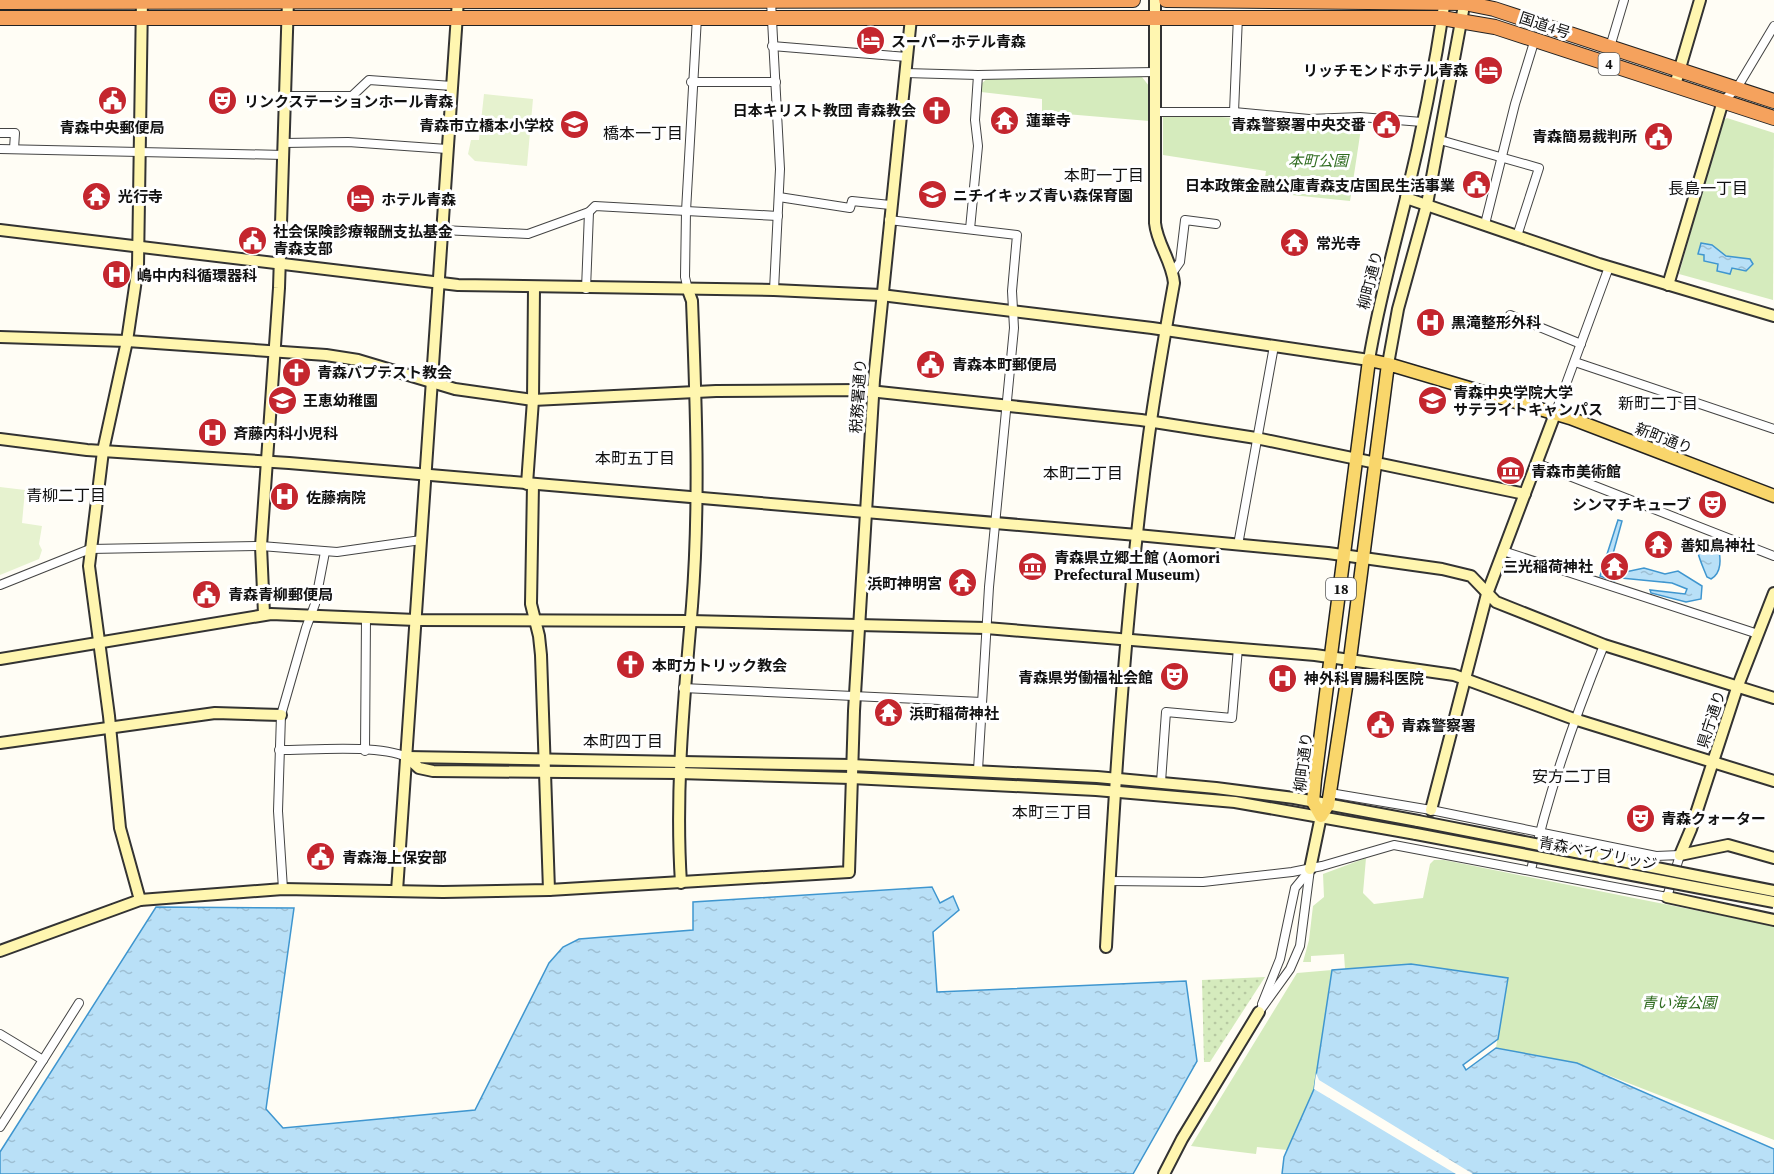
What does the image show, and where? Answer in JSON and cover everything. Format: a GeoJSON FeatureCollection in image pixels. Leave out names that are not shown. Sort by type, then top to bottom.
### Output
{"type":"FeatureCollection","features":[{"type":"Feature","properties":{"kind":"highway"},"geometry":{"type":"LineString","coordinates":[[0,2],[1132,0]]}},
{"type":"Feature","properties":{"kind":"highway","name":"国道4号"},"geometry":{"type":"LineString","coordinates":[[1166,0],[1465,2],[1494,9],[1774,100]]}},
{"type":"Feature","properties":{"kind":"highway"},"geometry":{"type":"LineString","coordinates":[[911,18],[913,1]]}},
{"type":"Feature","properties":{"kind":"highway","name":"国道4号"},"geometry":{"type":"LineString","coordinates":[[0,18],[1238,16],[1462,19],[1535,39],[1774,118]]}},
{"type":"Feature","properties":{"kind":"main road","name":"新町通り"},"geometry":{"type":"LineString","coordinates":[[1369,360],[1555,414],[1774,496]]}},
{"type":"Feature","properties":{"kind":"main road","name":"柳町通り"},"geometry":{"type":"LineString","coordinates":[[1369,360],[1313,802],[1326,804],[1350,660],[1388,364]]}},
{"type":"Feature","properties":{"kind":"street"},"geometry":{"type":"LineString","coordinates":[[264,614],[261,546],[280,265],[288,0]]}},
{"type":"Feature","properties":{"kind":"street"},"geometry":{"type":"LineString","coordinates":[[397,891],[458,0]]}},
{"type":"Feature","properties":{"kind":"street"},"geometry":{"type":"LineString","coordinates":[[771,0],[779,197],[774,290]]}},
{"type":"Feature","properties":{"kind":"street"},"geometry":{"type":"LineString","coordinates":[[1155,0],[1156,235],[1173,272]]}},
{"type":"Feature","properties":{"kind":"street"},"geometry":{"type":"LineString","coordinates":[[1610,47],[1624,0]]}},
{"type":"Feature","properties":{"kind":"street"},"geometry":{"type":"LineString","coordinates":[[1675,85],[1700,0]]}},
{"type":"Feature","properties":{"kind":"street"},"geometry":{"type":"LineString","coordinates":[[140,900],[120,828],[111,727],[98,640],[90,549],[103,451],[127,341],[140,248],[142,1]]}},
{"type":"Feature","properties":{"kind":"street","name":"柳町通り"},"geometry":{"type":"LineString","coordinates":[[1369,360],[1376,314],[1406,198],[1445,1]]}},
{"type":"Feature","properties":{"kind":"street","name":"柳町通り"},"geometry":{"type":"LineString","coordinates":[[1388,364],[1398,309],[1427,204],[1465,2]]}},
{"type":"Feature","properties":{"kind":"street"},"geometry":{"type":"LineString","coordinates":[[1234,112],[1238,16]]}},
{"type":"Feature","properties":{"kind":"street"},"geometry":{"type":"LineString","coordinates":[[681,883],[678,773],[690,621],[697,392],[692,301],[685,277],[686,211],[697,17]]}},
{"type":"Feature","properties":{"kind":"street","name":"税務署通り"},"geometry":{"type":"LineString","coordinates":[[0,951],[140,900],[283,889],[549,890],[846,873],[851,868],[851,765],[864,511],[881,295],[911,18]]}},
{"type":"Feature","properties":{"kind":"street"},"geometry":{"type":"LineString","coordinates":[[1668,285],[1723,101],[1737,88],[1774,26]]}},
{"type":"Feature","properties":{"kind":"street"},"geometry":{"type":"LineString","coordinates":[[1485,224],[1535,39]]}},
{"type":"Feature","properties":{"kind":"street"},"geometry":{"type":"LineString","coordinates":[[772,46],[907,57]]}},
{"type":"Feature","properties":{"kind":"street"},"geometry":{"type":"LineString","coordinates":[[905,73],[978,75],[1155,72]]}},
{"type":"Feature","properties":{"kind":"street"},"geometry":{"type":"LineString","coordinates":[[970,229],[978,146],[975,120],[978,75]]}},
{"type":"Feature","properties":{"kind":"street"},"geometry":{"type":"LineString","coordinates":[[286,96],[352,96],[369,80],[452,86]]}},
{"type":"Feature","properties":{"kind":"street"},"geometry":{"type":"LineString","coordinates":[[692,82],[776,82]]}},
{"type":"Feature","properties":{"kind":"street"},"geometry":{"type":"LineString","coordinates":[[1155,112],[1234,112],[1309,118],[1360,117],[1422,122]]}},
{"type":"Feature","properties":{"kind":"street"},"geometry":{"type":"LineString","coordinates":[[0,133],[15,133],[14,149]]}},
{"type":"Feature","properties":{"kind":"street"},"geometry":{"type":"LineString","coordinates":[[1440,140],[1539,168],[1517,236]]}},
{"type":"Feature","properties":{"kind":"street"},"geometry":{"type":"LineString","coordinates":[[284,143],[348,142],[447,149]]}},
{"type":"Feature","properties":{"kind":"street"},"geometry":{"type":"LineString","coordinates":[[0,149],[284,155]]}},
{"type":"Feature","properties":{"kind":"street"},"geometry":{"type":"LineString","coordinates":[[779,197],[850,208],[852,201],[890,205]]}},
{"type":"Feature","properties":{"kind":"street"},"geometry":{"type":"LineString","coordinates":[[1406,198],[1609,267],[1774,316]]}},
{"type":"Feature","properties":{"kind":"street"},"geometry":{"type":"LineString","coordinates":[[442,230],[528,234],[589,212],[595,206],[778,216]]}},
{"type":"Feature","properties":{"kind":"street"},"geometry":{"type":"LineString","coordinates":[[586,289],[589,212]]}},
{"type":"Feature","properties":{"kind":"street"},"geometry":{"type":"LineString","coordinates":[[889,220],[1017,235],[1011,291],[1014,328],[994,522],[978,770]]}},
{"type":"Feature","properties":{"kind":"street"},"geometry":{"type":"LineString","coordinates":[[1106,948],[1115,792],[1137,535],[1173,272],[1180,262],[1185,220],[1216,224]]}},
{"type":"Feature","properties":{"kind":"street"},"geometry":{"type":"LineString","coordinates":[[0,230],[437,283],[534,288],[774,290],[881,295],[1166,330],[1369,360]]}},
{"type":"Feature","properties":{"kind":"street"},"geometry":{"type":"LineString","coordinates":[[1431,810],[1487,594],[1609,267]]}},
{"type":"Feature","properties":{"kind":"street"},"geometry":{"type":"LineString","coordinates":[[534,288],[530,484],[531,604],[541,655],[543,773],[549,890]]}},
{"type":"Feature","properties":{"kind":"street"},"geometry":{"type":"LineString","coordinates":[[1510,315],[1581,344]]}},
{"type":"Feature","properties":{"kind":"street"},"geometry":{"type":"LineString","coordinates":[[0,337],[127,341],[274,350],[358,360],[433,384],[533,400],[697,392],[873,391],[1151,421],[1256,438],[1525,494]]}},
{"type":"Feature","properties":{"kind":"street"},"geometry":{"type":"LineString","coordinates":[[1238,545],[1274,346]]}},
{"type":"Feature","properties":{"kind":"street"},"geometry":{"type":"LineString","coordinates":[[1575,362],[1774,429]]}},
{"type":"Feature","properties":{"kind":"street"},"geometry":{"type":"LineString","coordinates":[[0,439],[103,451],[268,461],[994,522],[1346,555],[1459,572],[1478,582],[1496,602],[1604,645],[1774,698]]}},
{"type":"Feature","properties":{"kind":"street"},"geometry":{"type":"LineString","coordinates":[[1536,463],[1774,556]]}},
{"type":"Feature","properties":{"kind":"street"},"geometry":{"type":"LineString","coordinates":[[0,585],[90,549],[261,546],[325,552],[349,551],[421,540]]}},
{"type":"Feature","properties":{"kind":"street"},"geometry":{"type":"LineString","coordinates":[[1503,551],[1758,634]]}},
{"type":"Feature","properties":{"kind":"street"},"geometry":{"type":"LineString","coordinates":[[283,889],[278,811],[281,715],[315,604],[325,552]]}},
{"type":"Feature","properties":{"kind":"street","name":"県庁通り"},"geometry":{"type":"LineString","coordinates":[[1680,855],[1737,688],[1774,593]]}},
{"type":"Feature","properties":{"kind":"street"},"geometry":{"type":"LineString","coordinates":[[0,659],[98,640],[264,614],[416,620],[690,621],[986,628],[1333,657],[1466,679],[1574,719],[1774,782]]}},
{"type":"Feature","properties":{"kind":"street"},"geometry":{"type":"LineString","coordinates":[[365,750],[366,618]]}},
{"type":"Feature","properties":{"kind":"street"},"geometry":{"type":"LineString","coordinates":[[1531,870],[1574,719],[1604,645]]}},
{"type":"Feature","properties":{"kind":"street"},"geometry":{"type":"LineString","coordinates":[[1161,782],[1166,712],[1232,718],[1238,648]]}},
{"type":"Feature","properties":{"kind":"street"},"geometry":{"type":"LineString","coordinates":[[683,688],[982,702]]}},
{"type":"Feature","properties":{"kind":"street"},"geometry":{"type":"LineString","coordinates":[[0,743],[215,713],[281,715]]}},
{"type":"Feature","properties":{"kind":"street"},"geometry":{"type":"LineString","coordinates":[[279,750],[394,752],[407,757],[425,771],[678,773],[851,778],[1115,792],[1235,802],[1431,810],[1656,856],[1680,855],[1728,845],[1774,858]]}},
{"type":"Feature","properties":{"kind":"street"},"geometry":{"type":"LineString","coordinates":[[407,757],[679,761],[978,770],[1161,782],[1313,802]]}},
{"type":"Feature","properties":{"kind":"street"},"geometry":{"type":"LineString","coordinates":[[1164,1174],[1182,1139],[1259,1012],[1290,969],[1298,953],[1304,924],[1309,870],[1326,804]]}},
{"type":"Feature","properties":{"kind":"street","name":"青森ベイブリッジ"},"geometry":{"type":"LineString","coordinates":[[1326,804],[1774,891]]}},
{"type":"Feature","properties":{"kind":"street","name":"青森ベイブリッジ"},"geometry":{"type":"LineString","coordinates":[[1326,804],[1416,834],[1774,902]]}},
{"type":"Feature","properties":{"kind":"street"},"geometry":{"type":"LineString","coordinates":[[1110,881],[1203,882],[1309,870],[1394,845],[1531,870],[1774,920]]}},
{"type":"Feature","properties":{"kind":"street"},"geometry":{"type":"LineString","coordinates":[[1667,897],[1680,855]]}},
{"type":"Feature","properties":{"kind":"street"},"geometry":{"type":"LineString","coordinates":[[1259,1012],[1281,959],[1295,888],[1309,870]]}},
{"type":"Feature","properties":{"kind":"street"},"geometry":{"type":"LineString","coordinates":[[0,1126],[79,1003]]}},
{"type":"Feature","properties":{"kind":"street"},"geometry":{"type":"LineString","coordinates":[[0,1034],[43,1060]]}},
{"type":"Feature","properties":{"kind":"green space"},"geometry":{"type":"Polygon","coordinates":[[[1142,77],[1149,86],[1149,121],[1042,112],[1042,99],[981,92],[981,84],[988,78],[1142,77]]]}},
{"type":"Feature","properties":{"kind":"green space"},"geometry":{"type":"Polygon","coordinates":[[[484,94],[533,99],[527,166],[475,161],[468,154],[471,140],[479,140],[484,94]]]}},
{"type":"Feature","properties":{"kind":"green space","name":"本町公園"},"geometry":{"type":"Polygon","coordinates":[[[1163,117],[1221,117],[1309,123],[1362,122],[1350,201],[1263,192],[1266,171],[1163,155],[1163,117]]]}},
{"type":"Feature","properties":{"kind":"green space"},"geometry":{"type":"Polygon","coordinates":[[[1727,118],[1774,133],[1773,300],[1679,274],[1722,121],[1727,118]]]}},
{"type":"Feature","properties":{"kind":"green space"},"geometry":{"type":"Polygon","coordinates":[[[0,487],[25,490],[22,523],[42,526],[39,544],[42,550],[39,559],[0,575],[0,487]]]}},
{"type":"Feature","properties":{"kind":"green space","name":"青い海公園"},"geometry":{"type":"Polygon","coordinates":[[[1366,858],[1363,893],[1374,904],[1423,898],[1430,864],[1434,860],[1444,860],[1774,926],[1774,1140],[1577,1063],[1496,1048],[1507,978],[1411,964],[1345,969],[1344,954],[1311,956],[1311,962],[1303,962],[1309,940],[1313,906],[1324,897],[1323,874],[1366,858]]]}},
{"type":"Feature","properties":{"kind":"green space"},"geometry":{"type":"Polygon","coordinates":[[[1332,970],[1314,1089],[1287,1150],[1257,1147],[1256,1154],[1191,1146],[1297,973],[1332,970]]]}},
{"type":"Feature","properties":{"kind":"green space"},"geometry":{"type":"Polygon","coordinates":[[[1265,977],[1210,1062],[1204,1062],[1202,980],[1265,977]]]}},
{"type":"Feature","properties":{"kind":"water"},"geometry":{"type":"Polygon","coordinates":[[[1701,243],[1712,245],[1726,256],[1750,259],[1753,264],[1746,271],[1732,268],[1730,274],[1717,271],[1718,264],[1704,261],[1704,255],[1698,254],[1701,243]]]}},
{"type":"Feature","properties":{"kind":"water"},"geometry":{"type":"Polygon","coordinates":[[[1618,520],[1622,521],[1608,572],[1616,574],[1644,568],[1665,574],[1678,571],[1702,586],[1701,599],[1686,602],[1651,593],[1650,590],[1685,594],[1687,589],[1672,583],[1621,578],[1614,581],[1600,576],[1618,520]]]}},
{"type":"Feature","properties":{"kind":"water"},"geometry":{"type":"Polygon","coordinates":[[[1710,543],[1718,547],[1720,560],[1719,569],[1711,579],[1707,577],[1697,549],[1710,543]]]}},
{"type":"Feature","properties":{"kind":"water"},"geometry":{"type":"Polygon","coordinates":[[[932,887],[940,903],[953,896],[959,910],[933,932],[937,992],[1186,981],[1197,1061],[1133,1174],[0,1174],[0,1152],[156,907],[294,908],[266,1109],[283,1128],[475,1110],[549,963],[563,947],[579,939],[693,930],[693,902],[932,887]]]}},
{"type":"Feature","properties":{"kind":"water"},"geometry":{"type":"Polygon","coordinates":[[[1411,964],[1508,978],[1498,1039],[1463,1065],[1466,1070],[1496,1048],[1577,1063],[1774,1149],[1774,1174],[1282,1174],[1284,1157],[1314,1089],[1332,970],[1411,964]]]}},
{"type":"Feature","properties":{"kind":"pier"},"geometry":{"type":"Polygon","coordinates":[[[1316,1073],[1319,1080],[1473,1174],[1456,1174],[1314,1089],[1316,1073]]]}},
{"type":"Feature","properties":{"kind":"place","name":"スーパーホテル青森"},"geometry":{"type":"Point","coordinates":[870,41]}},
{"type":"Feature","properties":{"kind":"place","name":"リッチモンドホテル青森"},"geometry":{"type":"Point","coordinates":[1489,70]}},
{"type":"Feature","properties":{"kind":"place","name":"青森中央郵便局"},"geometry":{"type":"Point","coordinates":[112,100]}},
{"type":"Feature","properties":{"kind":"place","name":"リンクステーションホール青森"},"geometry":{"type":"Point","coordinates":[223,101]}},
{"type":"Feature","properties":{"kind":"place","name":"日本キリスト教団 青森教会"},"geometry":{"type":"Point","coordinates":[937,110]}},
{"type":"Feature","properties":{"kind":"place","name":"蓮華寺"},"geometry":{"type":"Point","coordinates":[1005,120]}},
{"type":"Feature","properties":{"kind":"place","name":"青森警察署中央交番"},"geometry":{"type":"Point","coordinates":[1387,124]}},
{"type":"Feature","properties":{"kind":"place","name":"青森市立橋本小学校"},"geometry":{"type":"Point","coordinates":[575,125]}},
{"type":"Feature","properties":{"kind":"place","name":"青森簡易裁判所"},"geometry":{"type":"Point","coordinates":[1658,136]}},
{"type":"Feature","properties":{"kind":"place","name":"日本政策金融公庫青森支店国民生活事業"},"geometry":{"type":"Point","coordinates":[1476,185]}},
{"type":"Feature","properties":{"kind":"place","name":"ニチイキッズ青い森保育園"},"geometry":{"type":"Point","coordinates":[932,195]}},
{"type":"Feature","properties":{"kind":"place","name":"光行寺"},"geometry":{"type":"Point","coordinates":[97,196]}},
{"type":"Feature","properties":{"kind":"place","name":"ホテル青森"},"geometry":{"type":"Point","coordinates":[360,199]}},
{"type":"Feature","properties":{"kind":"place","name":"社会保険診療報酬支払基金 青森支部"},"geometry":{"type":"Point","coordinates":[252,240]}},
{"type":"Feature","properties":{"kind":"place","name":"常光寺"},"geometry":{"type":"Point","coordinates":[1295,243]}},
{"type":"Feature","properties":{"kind":"place","name":"嶋中内科循環器科"},"geometry":{"type":"Point","coordinates":[116,275]}},
{"type":"Feature","properties":{"kind":"place","name":"黒滝整形外科"},"geometry":{"type":"Point","coordinates":[1430,322]}},
{"type":"Feature","properties":{"kind":"place","name":"青森本町郵便局"},"geometry":{"type":"Point","coordinates":[931,364]}},
{"type":"Feature","properties":{"kind":"place","name":"青森バプテスト教会"},"geometry":{"type":"Point","coordinates":[296,372]}},
{"type":"Feature","properties":{"kind":"place","name":"王恵幼稚園"},"geometry":{"type":"Point","coordinates":[282,400]}},
{"type":"Feature","properties":{"kind":"place","name":"青森中央学院大学 サテライトキャンパス"},"geometry":{"type":"Point","coordinates":[1432,401]}},
{"type":"Feature","properties":{"kind":"place","name":"斉藤内科小児科"},"geometry":{"type":"Point","coordinates":[212,433]}},
{"type":"Feature","properties":{"kind":"place","name":"青森市美術館"},"geometry":{"type":"Point","coordinates":[1510,471]}},
{"type":"Feature","properties":{"kind":"place","name":"佐藤病院"},"geometry":{"type":"Point","coordinates":[285,497]}},
{"type":"Feature","properties":{"kind":"place","name":"シンマチキューブ"},"geometry":{"type":"Point","coordinates":[1712,504]}},
{"type":"Feature","properties":{"kind":"place","name":"善知鳥神社"},"geometry":{"type":"Point","coordinates":[1659,545]}},
{"type":"Feature","properties":{"kind":"place","name":"青森県立郷土館 (Aomori Prefectural Museum)"},"geometry":{"type":"Point","coordinates":[1033,566]}},
{"type":"Feature","properties":{"kind":"place","name":"三光稲荷神社"},"geometry":{"type":"Point","coordinates":[1614,566]}},
{"type":"Feature","properties":{"kind":"place","name":"浜町神明宮"},"geometry":{"type":"Point","coordinates":[963,583]}},
{"type":"Feature","properties":{"kind":"place","name":"青森青柳郵便局"},"geometry":{"type":"Point","coordinates":[207,594]}},
{"type":"Feature","properties":{"kind":"place","name":"本町カトリック教会"},"geometry":{"type":"Point","coordinates":[631,665]}},
{"type":"Feature","properties":{"kind":"place","name":"青森県労働福祉会館"},"geometry":{"type":"Point","coordinates":[1174,677]}},
{"type":"Feature","properties":{"kind":"place","name":"神外科胃腸科医院"},"geometry":{"type":"Point","coordinates":[1283,678]}},
{"type":"Feature","properties":{"kind":"place","name":"浜町稲荷神社"},"geometry":{"type":"Point","coordinates":[888,713]}},
{"type":"Feature","properties":{"kind":"place","name":"青森警察署"},"geometry":{"type":"Point","coordinates":[1380,725]}},
{"type":"Feature","properties":{"kind":"place","name":"青森クォーター"},"geometry":{"type":"Point","coordinates":[1640,818]}},
{"type":"Feature","properties":{"kind":"place","name":"青森海上保安部"},"geometry":{"type":"Point","coordinates":[321,857]}},
{"type":"Feature","properties":{"kind":"district","name":"橋本一丁目"},"geometry":{"type":"Point","coordinates":[643,133]}},
{"type":"Feature","properties":{"kind":"district","name":"本町一丁目"},"geometry":{"type":"Point","coordinates":[1104,175]}},
{"type":"Feature","properties":{"kind":"district","name":"長島一丁目"},"geometry":{"type":"Point","coordinates":[1708,188]}},
{"type":"Feature","properties":{"kind":"district","name":"新町二丁目"},"geometry":{"type":"Point","coordinates":[1658,403]}},
{"type":"Feature","properties":{"kind":"district","name":"本町五丁目"},"geometry":{"type":"Point","coordinates":[635,458]}},
{"type":"Feature","properties":{"kind":"district","name":"本町二丁目"},"geometry":{"type":"Point","coordinates":[1083,473]}},
{"type":"Feature","properties":{"kind":"district","name":"青柳二丁目"},"geometry":{"type":"Point","coordinates":[66,495]}},
{"type":"Feature","properties":{"kind":"district","name":"本町四丁目"},"geometry":{"type":"Point","coordinates":[623,741]}},
{"type":"Feature","properties":{"kind":"district","name":"安方二丁目"},"geometry":{"type":"Point","coordinates":[1572,776]}},
{"type":"Feature","properties":{"kind":"district","name":"本町三丁目"},"geometry":{"type":"Point","coordinates":[1052,812]}}]}
